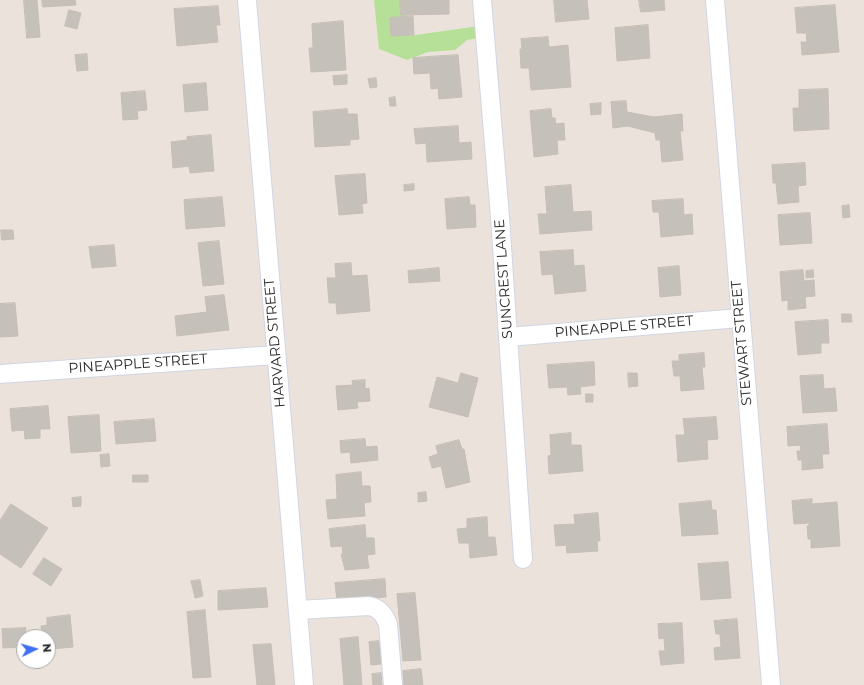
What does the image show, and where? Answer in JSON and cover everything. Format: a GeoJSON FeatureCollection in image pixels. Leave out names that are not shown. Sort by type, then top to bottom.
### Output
{"type":"FeatureCollection","features":[{"type":"Feature","properties":{"kind":"street","name":"HARVARD STREET"},"geometry":{"type":"LineString","coordinates":[[247,0],[304,685]]}},
{"type":"Feature","properties":{"kind":"street","name":"SUNCREST LANE"},"geometry":{"type":"LineString","coordinates":[[482,0],[508,337],[522,559]]}},
{"type":"Feature","properties":{"kind":"street","name":"STEWART STREET"},"geometry":{"type":"LineString","coordinates":[[715,0],[771,685]]}},
{"type":"Feature","properties":{"kind":"street","name":"PINEAPPLE STREET"},"geometry":{"type":"LineString","coordinates":[[508,337],[740,318]]}},
{"type":"Feature","properties":{"kind":"street","name":"PINEAPPLE STREET"},"geometry":{"type":"LineString","coordinates":[[0,374],[276,355]]}},
{"type":"Feature","properties":{"kind":"street"},"geometry":{"type":"LineString","coordinates":[[298,610],[369,606],[376,607],[384,616],[388,624],[393,685]]}},
{"type":"Feature","properties":{"kind":"green space"},"geometry":{"type":"Polygon","coordinates":[[[374,0],[405,0],[409,36],[493,24],[489,36],[467,40],[455,50],[428,52],[407,60],[379,49],[374,0]]]}},
{"type":"Feature","properties":{"kind":"building"},"geometry":{"type":"Polygon","coordinates":[[[24,0],[37,0],[40,37],[27,38],[24,0]]]}},
{"type":"Feature","properties":{"kind":"building"},"geometry":{"type":"Polygon","coordinates":[[[42,0],[75,0],[76,5],[43,7],[42,0]]]}},
{"type":"Feature","properties":{"kind":"building"},"geometry":{"type":"Polygon","coordinates":[[[400,0],[449,0],[449,14],[401,15],[400,0]]]}},
{"type":"Feature","properties":{"kind":"building"},"geometry":{"type":"Polygon","coordinates":[[[554,0],[587,0],[589,19],[556,22],[554,0]]]}},
{"type":"Feature","properties":{"kind":"building"},"geometry":{"type":"Polygon","coordinates":[[[639,0],[664,0],[665,10],[641,12],[639,0]]]}},
{"type":"Feature","properties":{"kind":"building"},"geometry":{"type":"Polygon","coordinates":[[[835,5],[839,52],[802,55],[801,42],[807,42],[806,33],[797,33],[795,8],[835,5]]]}},
{"type":"Feature","properties":{"kind":"building"},"geometry":{"type":"Polygon","coordinates":[[[218,6],[220,25],[216,25],[218,42],[177,46],[174,9],[218,6]]]}},
{"type":"Feature","properties":{"kind":"building"},"geometry":{"type":"Polygon","coordinates":[[[69,10],[81,13],[77,29],[65,26],[69,10]]]}},
{"type":"Feature","properties":{"kind":"building"},"geometry":{"type":"Polygon","coordinates":[[[413,16],[414,35],[391,36],[390,18],[413,16]]]}},
{"type":"Feature","properties":{"kind":"building"},"geometry":{"type":"Polygon","coordinates":[[[343,21],[346,70],[311,72],[309,48],[313,48],[312,24],[343,21]]]}},
{"type":"Feature","properties":{"kind":"building"},"geometry":{"type":"Polygon","coordinates":[[[648,25],[650,58],[617,61],[615,28],[648,25]]]}},
{"type":"Feature","properties":{"kind":"building"},"geometry":{"type":"Polygon","coordinates":[[[548,37],[549,47],[568,45],[571,87],[531,90],[529,68],[521,68],[521,39],[548,37]]]}},
{"type":"Feature","properties":{"kind":"building"},"geometry":{"type":"Polygon","coordinates":[[[87,54],[88,70],[77,71],[75,55],[87,54]]]}},
{"type":"Feature","properties":{"kind":"building"},"geometry":{"type":"Polygon","coordinates":[[[458,55],[462,97],[439,99],[438,88],[431,89],[430,73],[414,74],[413,58],[458,55]]]}},
{"type":"Feature","properties":{"kind":"building"},"geometry":{"type":"Polygon","coordinates":[[[347,75],[347,84],[334,85],[333,76],[347,75]]]}},
{"type":"Feature","properties":{"kind":"building"},"geometry":{"type":"Polygon","coordinates":[[[376,78],[377,87],[370,88],[368,79],[376,78]]]}},
{"type":"Feature","properties":{"kind":"building"},"geometry":{"type":"Polygon","coordinates":[[[206,83],[208,110],[185,112],[183,85],[206,83]]]}},
{"type":"Feature","properties":{"kind":"building"},"geometry":{"type":"Polygon","coordinates":[[[828,89],[829,129],[794,131],[793,108],[799,108],[799,90],[828,89]]]}},
{"type":"Feature","properties":{"kind":"building"},"geometry":{"type":"Polygon","coordinates":[[[145,91],[147,110],[137,111],[138,119],[123,120],[121,93],[145,91]]]}},
{"type":"Feature","properties":{"kind":"building"},"geometry":{"type":"Polygon","coordinates":[[[395,97],[396,106],[390,106],[389,98],[395,97]]]}},
{"type":"Feature","properties":{"kind":"building"},"geometry":{"type":"Polygon","coordinates":[[[626,101],[627,112],[654,117],[682,114],[683,131],[680,131],[683,160],[662,162],[660,140],[656,140],[655,133],[628,126],[613,128],[611,102],[626,101]]]}},
{"type":"Feature","properties":{"kind":"building"},"geometry":{"type":"Polygon","coordinates":[[[601,103],[601,114],[591,115],[590,104],[601,103]]]}},
{"type":"Feature","properties":{"kind":"building"},"geometry":{"type":"Polygon","coordinates":[[[347,109],[348,114],[357,114],[359,139],[350,140],[350,145],[315,147],[313,112],[347,109]]]}},
{"type":"Feature","properties":{"kind":"building"},"geometry":{"type":"Polygon","coordinates":[[[551,109],[552,118],[555,118],[556,124],[564,123],[565,140],[557,140],[558,154],[534,157],[530,111],[551,109]]]}},
{"type":"Feature","properties":{"kind":"building"},"geometry":{"type":"Polygon","coordinates":[[[458,126],[459,143],[471,142],[472,159],[427,162],[426,143],[416,144],[414,129],[458,126]]]}},
{"type":"Feature","properties":{"kind":"building"},"geometry":{"type":"Polygon","coordinates":[[[211,135],[214,171],[190,173],[189,166],[173,168],[171,142],[187,140],[187,137],[211,135]]]}},
{"type":"Feature","properties":{"kind":"building"},"geometry":{"type":"Polygon","coordinates":[[[805,163],[806,185],[798,186],[799,202],[778,204],[776,183],[773,183],[772,165],[805,163]]]}},
{"type":"Feature","properties":{"kind":"building"},"geometry":{"type":"Polygon","coordinates":[[[365,174],[367,203],[362,204],[363,213],[339,215],[335,176],[365,174]]]}},
{"type":"Feature","properties":{"kind":"building"},"geometry":{"type":"Polygon","coordinates":[[[414,184],[414,190],[404,191],[404,185],[414,184]]]}},
{"type":"Feature","properties":{"kind":"building"},"geometry":{"type":"Polygon","coordinates":[[[571,185],[573,212],[591,211],[592,230],[540,234],[538,214],[547,214],[545,187],[571,185]]]}},
{"type":"Feature","properties":{"kind":"building"},"geometry":{"type":"Polygon","coordinates":[[[222,197],[225,226],[186,229],[184,200],[222,197]]]}},
{"type":"Feature","properties":{"kind":"building"},"geometry":{"type":"Polygon","coordinates":[[[469,197],[470,205],[475,205],[476,227],[447,229],[445,199],[469,197]]]}},
{"type":"Feature","properties":{"kind":"building"},"geometry":{"type":"Polygon","coordinates":[[[683,199],[684,215],[692,214],[693,234],[661,237],[659,212],[653,212],[652,201],[683,199]]]}},
{"type":"Feature","properties":{"kind":"building"},"geometry":{"type":"Polygon","coordinates":[[[849,205],[850,217],[843,218],[842,206],[849,205]]]}},
{"type":"Feature","properties":{"kind":"building"},"geometry":{"type":"Polygon","coordinates":[[[810,213],[812,243],[780,245],[778,215],[810,213]]]}},
{"type":"Feature","properties":{"kind":"building"},"geometry":{"type":"Polygon","coordinates":[[[1,230],[13,230],[14,239],[2,240],[1,230]]]}},
{"type":"Feature","properties":{"kind":"building"},"geometry":{"type":"Polygon","coordinates":[[[219,241],[224,284],[203,286],[198,243],[219,241]]]}},
{"type":"Feature","properties":{"kind":"building"},"geometry":{"type":"Polygon","coordinates":[[[114,245],[116,266],[92,268],[89,247],[114,245]]]}},
{"type":"Feature","properties":{"kind":"building"},"geometry":{"type":"Polygon","coordinates":[[[573,250],[574,266],[584,265],[586,291],[555,294],[553,274],[542,275],[540,252],[573,250]]]}},
{"type":"Feature","properties":{"kind":"building"},"geometry":{"type":"Polygon","coordinates":[[[351,263],[352,276],[367,275],[370,311],[337,314],[336,303],[329,303],[327,278],[336,278],[335,264],[351,263]]]}},
{"type":"Feature","properties":{"kind":"building"},"geometry":{"type":"Polygon","coordinates":[[[679,266],[681,295],[660,297],[658,268],[679,266]]]}},
{"type":"Feature","properties":{"kind":"building"},"geometry":{"type":"Polygon","coordinates":[[[439,268],[440,281],[409,283],[408,271],[439,268]]]}},
{"type":"Feature","properties":{"kind":"building"},"geometry":{"type":"Polygon","coordinates":[[[803,270],[804,281],[814,280],[815,296],[805,297],[806,308],[788,310],[788,300],[782,301],[780,272],[803,270]]]}},
{"type":"Feature","properties":{"kind":"building"},"geometry":{"type":"Polygon","coordinates":[[[813,270],[814,277],[806,278],[806,271],[813,270]]]}},
{"type":"Feature","properties":{"kind":"building"},"geometry":{"type":"Polygon","coordinates":[[[224,295],[229,330],[177,336],[175,316],[207,312],[205,297],[224,295]]]}},
{"type":"Feature","properties":{"kind":"building"},"geometry":{"type":"Polygon","coordinates":[[[15,303],[18,336],[0,337],[0,304],[15,303]]]}},
{"type":"Feature","properties":{"kind":"building"},"geometry":{"type":"Polygon","coordinates":[[[842,314],[851,314],[852,322],[842,322],[842,314]]]}},
{"type":"Feature","properties":{"kind":"building"},"geometry":{"type":"Polygon","coordinates":[[[828,320],[829,343],[821,343],[821,353],[798,355],[795,322],[828,320]]]}},
{"type":"Feature","properties":{"kind":"building"},"geometry":{"type":"Polygon","coordinates":[[[704,353],[705,367],[702,367],[704,389],[681,391],[680,376],[674,376],[672,361],[679,361],[679,355],[704,353]]]}},
{"type":"Feature","properties":{"kind":"building"},"geometry":{"type":"Polygon","coordinates":[[[594,362],[595,385],[580,387],[581,394],[568,395],[567,387],[549,388],[547,365],[594,362]]]}},
{"type":"Feature","properties":{"kind":"building"},"geometry":{"type":"Polygon","coordinates":[[[461,373],[478,378],[468,417],[429,407],[437,377],[458,383],[461,373]]]}},
{"type":"Feature","properties":{"kind":"building"},"geometry":{"type":"Polygon","coordinates":[[[628,373],[637,373],[638,386],[629,387],[628,373]]]}},
{"type":"Feature","properties":{"kind":"building"},"geometry":{"type":"Polygon","coordinates":[[[823,375],[824,389],[835,388],[837,411],[803,413],[800,376],[823,375]]]}},
{"type":"Feature","properties":{"kind":"building"},"geometry":{"type":"Polygon","coordinates":[[[365,380],[365,389],[369,388],[370,401],[357,402],[358,408],[338,410],[336,386],[353,385],[352,381],[365,380]]]}},
{"type":"Feature","properties":{"kind":"building"},"geometry":{"type":"Polygon","coordinates":[[[586,394],[593,394],[593,402],[586,402],[586,394]]]}},
{"type":"Feature","properties":{"kind":"building"},"geometry":{"type":"Polygon","coordinates":[[[48,406],[50,429],[40,429],[40,438],[25,439],[24,430],[12,431],[10,409],[48,406]]]}},
{"type":"Feature","properties":{"kind":"building"},"geometry":{"type":"Polygon","coordinates":[[[99,415],[101,451],[71,453],[68,417],[99,415]]]}},
{"type":"Feature","properties":{"kind":"building"},"geometry":{"type":"Polygon","coordinates":[[[716,417],[718,439],[707,440],[708,459],[678,462],[676,435],[685,435],[683,419],[716,417]]]}},
{"type":"Feature","properties":{"kind":"building"},"geometry":{"type":"Polygon","coordinates":[[[154,419],[156,441],[116,444],[114,422],[154,419]]]}},
{"type":"Feature","properties":{"kind":"building"},"geometry":{"type":"Polygon","coordinates":[[[827,424],[829,454],[822,454],[823,468],[802,470],[802,460],[798,460],[797,451],[801,451],[800,445],[788,446],[787,427],[827,424]]]}},
{"type":"Feature","properties":{"kind":"building"},"geometry":{"type":"Polygon","coordinates":[[[571,433],[571,445],[581,445],[583,471],[549,474],[548,456],[551,455],[550,435],[571,433]]]}},
{"type":"Feature","properties":{"kind":"building"},"geometry":{"type":"Polygon","coordinates":[[[365,439],[366,447],[377,446],[378,460],[351,463],[350,452],[341,453],[340,441],[365,439]]]}},
{"type":"Feature","properties":{"kind":"building"},"geometry":{"type":"Polygon","coordinates":[[[459,440],[462,449],[464,449],[470,482],[446,488],[441,466],[432,468],[429,457],[438,454],[436,446],[459,440]]]}},
{"type":"Feature","properties":{"kind":"building"},"geometry":{"type":"Polygon","coordinates":[[[109,454],[110,466],[101,467],[100,455],[109,454]]]}},
{"type":"Feature","properties":{"kind":"building"},"geometry":{"type":"Polygon","coordinates":[[[361,472],[362,486],[370,486],[371,502],[364,503],[365,516],[328,519],[326,500],[337,499],[336,475],[361,472]]]}},
{"type":"Feature","properties":{"kind":"building"},"geometry":{"type":"Polygon","coordinates":[[[133,475],[148,475],[148,482],[133,482],[133,475]]]}},
{"type":"Feature","properties":{"kind":"building"},"geometry":{"type":"Polygon","coordinates":[[[426,492],[427,501],[418,502],[418,493],[426,492]]]}},
{"type":"Feature","properties":{"kind":"building"},"geometry":{"type":"Polygon","coordinates":[[[81,497],[81,506],[73,507],[72,498],[81,497]]]}},
{"type":"Feature","properties":{"kind":"building"},"geometry":{"type":"Polygon","coordinates":[[[812,499],[812,504],[837,502],[840,546],[811,548],[811,539],[808,539],[807,526],[809,526],[809,523],[794,524],[792,501],[812,499]]]}},
{"type":"Feature","properties":{"kind":"building"},"geometry":{"type":"Polygon","coordinates":[[[711,501],[712,510],[716,510],[718,534],[682,536],[679,504],[711,501]]]}},
{"type":"Feature","properties":{"kind":"building"},"geometry":{"type":"Polygon","coordinates":[[[11,504],[48,528],[21,568],[0,554],[0,521],[11,504]]]}},
{"type":"Feature","properties":{"kind":"building"},"geometry":{"type":"Polygon","coordinates":[[[598,513],[600,541],[597,541],[598,551],[567,553],[566,545],[556,546],[554,525],[575,524],[574,515],[598,513]]]}},
{"type":"Feature","properties":{"kind":"building"},"geometry":{"type":"Polygon","coordinates":[[[487,517],[488,537],[495,537],[497,555],[470,558],[469,543],[459,543],[457,529],[467,528],[467,519],[487,517]]]}},
{"type":"Feature","properties":{"kind":"building"},"geometry":{"type":"Polygon","coordinates":[[[365,525],[366,538],[374,538],[375,554],[367,555],[369,568],[345,570],[341,554],[343,554],[342,546],[331,547],[329,529],[365,525]]]}},
{"type":"Feature","properties":{"kind":"building"},"geometry":{"type":"Polygon","coordinates":[[[44,558],[62,569],[51,586],[33,574],[44,558]]]}},
{"type":"Feature","properties":{"kind":"building"},"geometry":{"type":"Polygon","coordinates":[[[728,562],[731,598],[701,600],[698,564],[728,562]]]}},
{"type":"Feature","properties":{"kind":"building"},"geometry":{"type":"Polygon","coordinates":[[[385,579],[386,597],[337,601],[335,583],[385,579]]]}},
{"type":"Feature","properties":{"kind":"building"},"geometry":{"type":"Polygon","coordinates":[[[200,580],[203,596],[195,598],[191,581],[200,580]]]}},
{"type":"Feature","properties":{"kind":"building"},"geometry":{"type":"Polygon","coordinates":[[[266,588],[268,607],[218,610],[218,591],[266,588]]]}},
{"type":"Feature","properties":{"kind":"building"},"geometry":{"type":"Polygon","coordinates":[[[415,593],[421,660],[403,661],[397,594],[415,593]]]}},
{"type":"Feature","properties":{"kind":"building"},"geometry":{"type":"Polygon","coordinates":[[[205,610],[211,677],[193,678],[187,612],[205,610]]]}},
{"type":"Feature","properties":{"kind":"building"},"geometry":{"type":"Polygon","coordinates":[[[70,615],[73,647],[56,649],[56,629],[41,629],[41,626],[47,625],[47,618],[70,615]]]}},
{"type":"Feature","properties":{"kind":"building"},"geometry":{"type":"Polygon","coordinates":[[[737,619],[740,658],[715,660],[714,648],[721,647],[720,634],[716,634],[714,621],[737,619]]]}},
{"type":"Feature","properties":{"kind":"building"},"geometry":{"type":"Polygon","coordinates":[[[682,623],[684,663],[661,665],[659,651],[665,651],[664,638],[659,639],[658,624],[682,623]]]}},
{"type":"Feature","properties":{"kind":"building"},"geometry":{"type":"Polygon","coordinates":[[[26,628],[16,629],[16,647],[3,648],[2,629],[26,628]]]}},
{"type":"Feature","properties":{"kind":"building"},"geometry":{"type":"Polygon","coordinates":[[[358,637],[362,685],[344,685],[340,639],[358,637]]]}},
{"type":"Feature","properties":{"kind":"building"},"geometry":{"type":"Polygon","coordinates":[[[379,641],[381,664],[371,665],[369,642],[379,641]]]}},
{"type":"Feature","properties":{"kind":"building"},"geometry":{"type":"Polygon","coordinates":[[[271,644],[275,685],[257,685],[253,645],[271,644]]]}},
{"type":"Feature","properties":{"kind":"building"},"geometry":{"type":"Polygon","coordinates":[[[421,669],[423,685],[404,685],[403,671],[421,669]]]}},
{"type":"Feature","properties":{"kind":"building"},"geometry":{"type":"Polygon","coordinates":[[[381,673],[382,685],[373,685],[372,674],[381,673]]]}}]}
